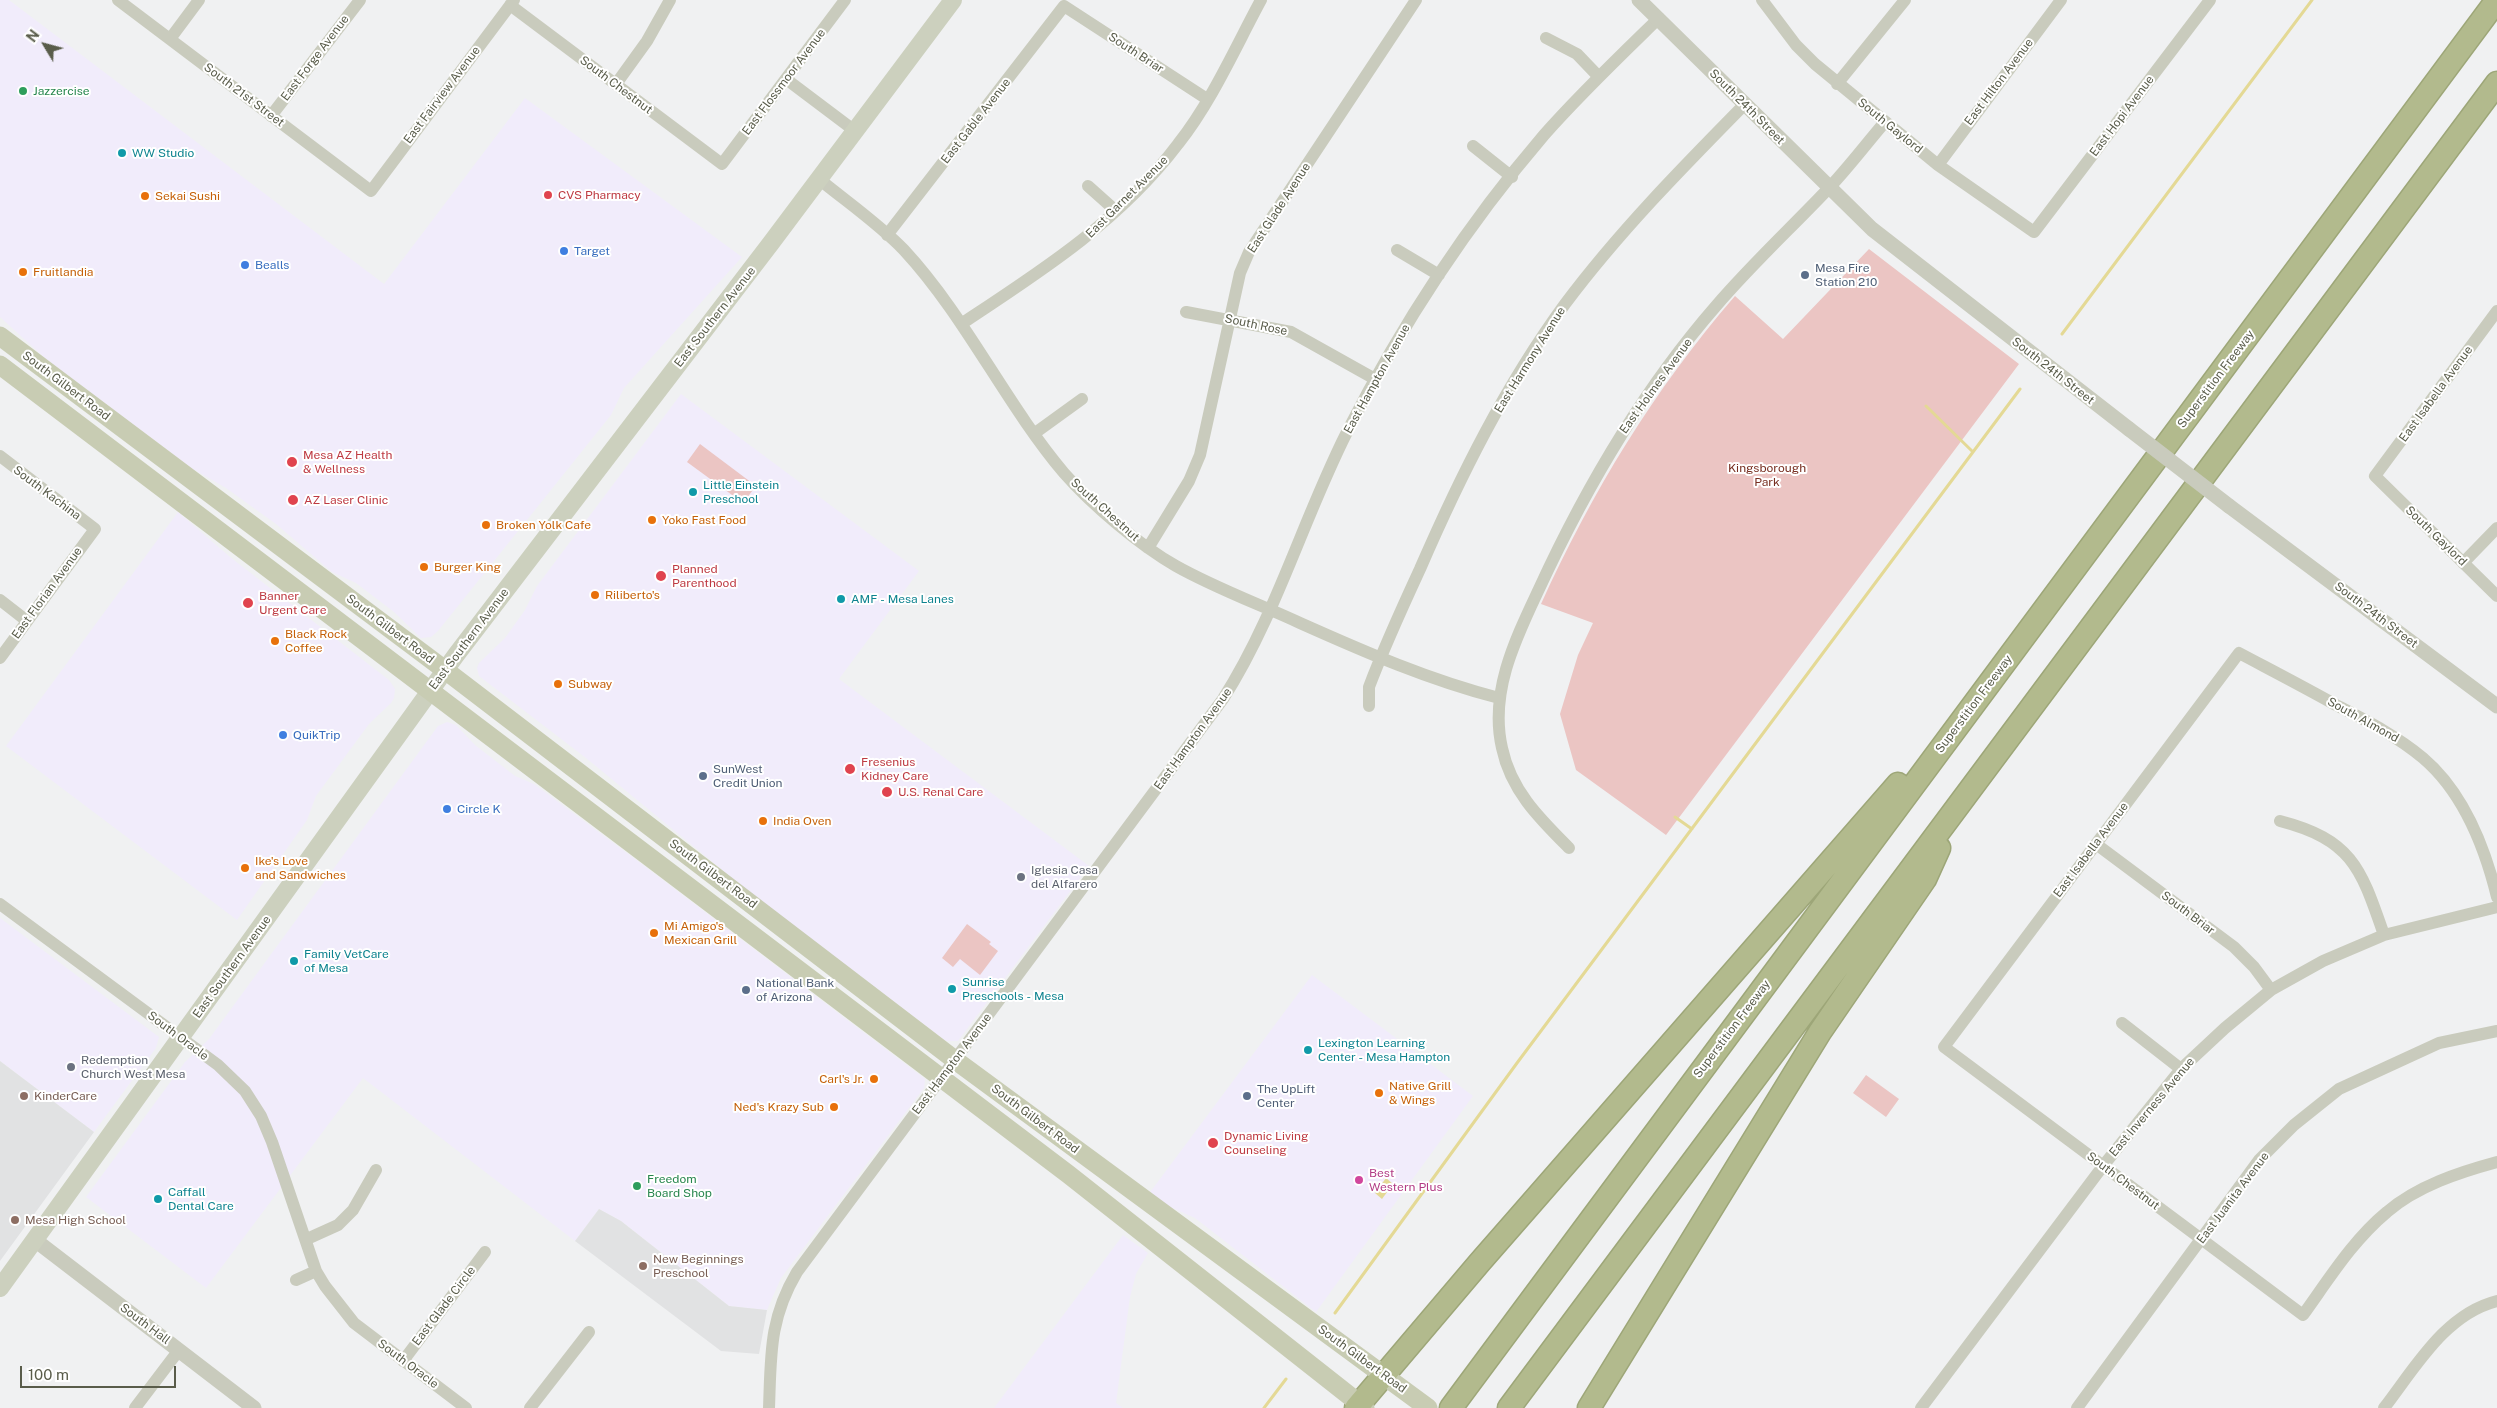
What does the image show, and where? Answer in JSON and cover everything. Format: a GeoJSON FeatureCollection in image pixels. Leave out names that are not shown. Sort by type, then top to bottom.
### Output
{"type":"FeatureCollection","features":[{"type":"Feature","properties":{"kind":"highway","name":"Superstition Freeway"},"geometry":{"type":"LineString","coordinates":[[1450,1408],[2497,0]]}},
{"type":"Feature","properties":{"kind":"highway"},"geometry":{"type":"LineString","coordinates":[[1509,1408],[2497,83]]}},
{"type":"Feature","properties":{"kind":"highway"},"geometry":{"type":"LineString","coordinates":[[1360,1407],[1384,1374],[2009,658]]}},
{"type":"Feature","properties":{"kind":"highway"},"geometry":{"type":"LineString","coordinates":[[1589,1408],[1820,1032],[1925,879],[1954,812]]}},
{"type":"Feature","properties":{"kind":"main road","name":"East Southern Avenue"},"geometry":{"type":"LineString","coordinates":[[0,1288],[182,1038],[445,670],[819,179],[952,0]]}},
{"type":"Feature","properties":{"kind":"main road","name":"South Gilbert Road"},"geometry":{"type":"LineString","coordinates":[[0,336],[445,670],[955,1060],[1428,1408]]}},
{"type":"Feature","properties":{"kind":"main road","name":"South Gilbert Road"},"geometry":{"type":"LineString","coordinates":[[0,366],[429,692],[942,1077],[1076,1180],[1360,1407]]}},
{"type":"Feature","properties":{"kind":"main road"},"geometry":{"type":"LineString","coordinates":[[194,512],[204,489]]}},
{"type":"Feature","properties":{"kind":"street","name":"South 21st Street"},"geometry":{"type":"LineString","coordinates":[[118,0],[371,191]]}},
{"type":"Feature","properties":{"kind":"street"},"geometry":{"type":"LineString","coordinates":[[170,39],[199,0]]}},
{"type":"Feature","properties":{"kind":"street","name":"East Forge Avenue"},"geometry":{"type":"LineString","coordinates":[[271,116],[360,0]]}},
{"type":"Feature","properties":{"kind":"street"},"geometry":{"type":"LineString","coordinates":[[616,84],[647,41],[670,0]]}},
{"type":"Feature","properties":{"kind":"street","name":"East Flossmoor Avenue"},"geometry":{"type":"LineString","coordinates":[[722,164],[845,0]]}},
{"type":"Feature","properties":{"kind":"street","name":"East Garnet Avenue"},"geometry":{"type":"LineString","coordinates":[[961,324],[1060,258],[1116,211],[1172,152],[1207,99],[1261,0]]}},
{"type":"Feature","properties":{"kind":"street","name":"East Glade Avenue"},"geometry":{"type":"LineString","coordinates":[[1148,548],[1189,482],[1200,455],[1240,273],[1249,252],[1416,0]]}},
{"type":"Feature","properties":{"kind":"street","name":"South 24th Street"},"geometry":{"type":"LineString","coordinates":[[1639,0],[1829,188],[1903,255],[2229,506],[2497,706]]}},
{"type":"Feature","properties":{"kind":"street","name":"South Gaylord"},"geometry":{"type":"LineString","coordinates":[[1762,0],[1796,45],[1838,84],[1938,165],[2034,232]]}},
{"type":"Feature","properties":{"kind":"street"},"geometry":{"type":"LineString","coordinates":[[1838,84],[1904,0]]}},
{"type":"Feature","properties":{"kind":"street","name":"East Hilton Avenue"},"geometry":{"type":"LineString","coordinates":[[1938,165],[2061,0]]}},
{"type":"Feature","properties":{"kind":"street","name":"East Hopi Avenue"},"geometry":{"type":"LineString","coordinates":[[2034,232],[2209,0]]}},
{"type":"Feature","properties":{"kind":"street","name":"South Chestnut"},"geometry":{"type":"LineString","coordinates":[[512,3],[722,164]]}},
{"type":"Feature","properties":{"kind":"street","name":"East Fairview Avenue"},"geometry":{"type":"LineString","coordinates":[[371,191],[512,3]]}},
{"type":"Feature","properties":{"kind":"street","name":"South Briar"},"geometry":{"type":"LineString","coordinates":[[1064,6],[1207,99]]}},
{"type":"Feature","properties":{"kind":"street","name":"East Gable Avenue"},"geometry":{"type":"LineString","coordinates":[[887,235],[1064,6]]}},
{"type":"Feature","properties":{"kind":"street","name":"East Hampton Avenue"},"geometry":{"type":"LineString","coordinates":[[769,1408],[776,1315],[786,1290],[806,1258],[1216,712],[1241,670],[1324,480],[1404,328],[1439,275],[1544,135],[1659,18]]}},
{"type":"Feature","properties":{"kind":"street"},"geometry":{"type":"LineString","coordinates":[[1546,38],[1576,54],[1599,77]]}},
{"type":"Feature","properties":{"kind":"street"},"geometry":{"type":"LineString","coordinates":[[786,79],[855,131]]}},
{"type":"Feature","properties":{"kind":"street","name":"East Harmony Avenue"},"geometry":{"type":"LineString","coordinates":[[1369,706],[1369,687],[1380,658],[1477,445],[1539,342],[1575,291],[1628,224],[1744,105]]}},
{"type":"Feature","properties":{"kind":"street","name":"East Holmes Avenue"},"geometry":{"type":"LineString","coordinates":[[1498,698],[1513,650],[1548,570],[1624,429],[1657,381],[1714,307],[1829,188],[1885,122]]}},
{"type":"Feature","properties":{"kind":"street"},"geometry":{"type":"LineString","coordinates":[[1473,146],[1512,177]]}},
{"type":"Feature","properties":{"kind":"street","name":"South Chestnut"},"geometry":{"type":"LineString","coordinates":[[819,179],[887,235],[915,264],[961,324],[1008,397],[1064,473],[1095,503],[1148,548],[1184,570],[1380,658],[1434,679],[1498,698]]}},
{"type":"Feature","properties":{"kind":"street"},"geometry":{"type":"LineString","coordinates":[[1088,186],[1116,211]]}},
{"type":"Feature","properties":{"kind":"street"},"geometry":{"type":"LineString","coordinates":[[1397,250],[1439,275]]}},
{"type":"Feature","properties":{"kind":"street","name":"East Isabella Avenue"},"geometry":{"type":"LineString","coordinates":[[2375,476],[2497,311]]}},
{"type":"Feature","properties":{"kind":"street","name":"South Rose"},"geometry":{"type":"LineString","coordinates":[[1186,312],[1291,332],[1376,379]]}},
{"type":"Feature","properties":{"kind":"street"},"geometry":{"type":"LineString","coordinates":[[1035,433],[1082,399]]}},
{"type":"Feature","properties":{"kind":"street","name":"South Kachina"},"geometry":{"type":"LineString","coordinates":[[0,456],[95,529]]}},
{"type":"Feature","properties":{"kind":"street","name":"South Gaylord"},"geometry":{"type":"LineString","coordinates":[[2375,476],[2497,596]]}},
{"type":"Feature","properties":{"kind":"street"},"geometry":{"type":"LineString","coordinates":[[2463,563],[2497,528]]}},
{"type":"Feature","properties":{"kind":"street","name":"East Florian Avenue"},"geometry":{"type":"LineString","coordinates":[[0,658],[95,529]]}},
{"type":"Feature","properties":{"kind":"street"},"geometry":{"type":"LineString","coordinates":[[0,600],[27,621]]}},
{"type":"Feature","properties":{"kind":"street","name":"East Isabella Avenue"},"geometry":{"type":"LineString","coordinates":[[1944,1047],[2239,653]]}},
{"type":"Feature","properties":{"kind":"street","name":"South Almond"},"geometry":{"type":"LineString","coordinates":[[2239,653],[2392,734],[2425,759],[2450,789],[2474,830],[2491,872],[2497,898]]}},
{"type":"Feature","properties":{"kind":"street"},"geometry":{"type":"LineString","coordinates":[[1498,698],[1502,748],[1520,794],[1533,812],[1569,848]]}},
{"type":"Feature","properties":{"kind":"street"},"geometry":{"type":"LineString","coordinates":[[2280,821],[2309,828],[2334,843],[2352,861],[2367,886],[2384,935]]}},
{"type":"Feature","properties":{"kind":"street","name":"South Briar"},"geometry":{"type":"LineString","coordinates":[[2096,844],[2234,948],[2254,967],[2271,990]]}},
{"type":"Feature","properties":{"kind":"street","name":"South Oracle"},"geometry":{"type":"LineString","coordinates":[[0,904],[182,1038],[223,1070],[245,1091],[253,1102],[272,1142],[316,1270],[325,1286],[354,1323],[466,1408]]}},
{"type":"Feature","properties":{"kind":"street","name":"East Inverness Avenue"},"geometry":{"type":"LineString","coordinates":[[1921,1408],[2103,1166],[2181,1069],[2271,990],[2322,961],[2384,935],[2497,907]]}},
{"type":"Feature","properties":{"kind":"street"},"geometry":{"type":"LineString","coordinates":[[2122,1023],[2181,1069]]}},
{"type":"Feature","properties":{"kind":"street","name":"East Juanita Avenue"},"geometry":{"type":"LineString","coordinates":[[2076,1408],[2259,1160],[2294,1125],[2339,1089],[2439,1043],[2497,1031]]}},
{"type":"Feature","properties":{"kind":"street","name":"South Chestnut"},"geometry":{"type":"LineString","coordinates":[[1944,1047],[2303,1315],[2354,1245],[2387,1211],[2427,1186],[2497,1162]]}},
{"type":"Feature","properties":{"kind":"street"},"geometry":{"type":"LineString","coordinates":[[306,1239],[343,1220],[352,1210],[376,1170]]}},
{"type":"Feature","properties":{"kind":"street","name":"South Hall"},"geometry":{"type":"LineString","coordinates":[[35,1240],[254,1408]]}},
{"type":"Feature","properties":{"kind":"street","name":"East Glade Circle"},"geometry":{"type":"LineString","coordinates":[[403,1361],[485,1252]]}},
{"type":"Feature","properties":{"kind":"street"},"geometry":{"type":"LineString","coordinates":[[296,1280],[316,1270]]}},
{"type":"Feature","properties":{"kind":"street"},"geometry":{"type":"LineString","coordinates":[[2384,1408],[2451,1325],[2472,1309],[2497,1301]]}},
{"type":"Feature","properties":{"kind":"street"},"geometry":{"type":"LineString","coordinates":[[530,1408],[589,1332]]}},
{"type":"Feature","properties":{"kind":"street"},"geometry":{"type":"LineString","coordinates":[[136,1408],[179,1350]]}},
{"type":"Feature","properties":{"kind":"shaded area"},"geometry":{"type":"Polygon","coordinates":[[[0,0],[9,0],[384,284],[525,98],[742,257],[624,388],[611,415],[438,631],[431,637],[421,638],[394,612],[356,583],[332,572],[276,524],[226,488],[193,469],[46,359],[0,317],[0,0]]]}},
{"type":"Feature","properties":{"kind":"shaded area"},"geometry":{"type":"Polygon","coordinates":[[[681,394],[919,571],[839,679],[1089,866],[958,1041],[946,1041],[743,887],[586,758],[479,676],[477,668],[479,663],[505,638],[525,610],[537,586],[681,394]]]}},
{"type":"Feature","properties":{"kind":"shaded area"},"geometry":{"type":"Polygon","coordinates":[[[178,512],[230,557],[389,680],[395,689],[394,698],[391,703],[369,724],[316,796],[307,820],[237,920],[6,746],[178,512]]]}},
{"type":"Feature","properties":{"kind":"shaded area"},"geometry":{"type":"Polygon","coordinates":[[[447,722],[456,725],[475,745],[515,776],[534,784],[925,1079],[924,1088],[781,1278],[767,1310],[729,1306],[621,1221],[599,1209],[575,1241],[363,1078],[206,1288],[86,1197],[185,1062],[209,1039],[438,726],[447,722]]]}},
{"type":"Feature","properties":{"kind":"shaded area"},"geometry":{"type":"Polygon","coordinates":[[[0,918],[159,1037],[156,1048],[94,1132],[0,1061],[0,918]]]}},
{"type":"Feature","properties":{"kind":"shaded area"},"geometry":{"type":"Polygon","coordinates":[[[1312,975],[1473,1096],[1316,1312],[1195,1218],[1148,1195],[1312,975]]]}},
{"type":"Feature","properties":{"kind":"shaded area"},"geometry":{"type":"Polygon","coordinates":[[[0,1061],[94,1132],[0,1261],[0,1061]]]}},
{"type":"Feature","properties":{"kind":"shaded area"},"geometry":{"type":"Polygon","coordinates":[[[1386,1178],[1393,1184],[1382,1199],[1375,1193],[1386,1178]]]}},
{"type":"Feature","properties":{"kind":"shaded area","name":"New Beginnings Preschool"},"geometry":{"type":"Polygon","coordinates":[[[599,1209],[621,1221],[729,1306],[767,1310],[759,1354],[721,1351],[575,1241],[599,1209]]]}},
{"type":"Feature","properties":{"kind":"shaded area"},"geometry":{"type":"Polygon","coordinates":[[[1123,1235],[1148,1253],[1136,1274],[1130,1297],[1116,1403],[1123,1408],[994,1408],[1123,1235]]]}},
{"type":"Feature","properties":{"kind":"green space","name":"Kingsborough Park"},"geometry":{"type":"Polygon","coordinates":[[[1869,249],[2019,364],[1666,835],[1576,770],[1560,714],[1578,655],[1593,623],[1541,604],[1582,521],[1627,443],[1677,368],[1735,296],[1783,339],[1869,249]]]}},
{"type":"Feature","properties":{"kind":"green space"},"geometry":{"type":"Polygon","coordinates":[[[700,444],[756,486],[743,503],[687,462],[700,444]]]}},
{"type":"Feature","properties":{"kind":"green space"},"geometry":{"type":"Polygon","coordinates":[[[967,924],[991,942],[989,944],[998,951],[980,975],[960,959],[953,967],[942,958],[967,924]]]}},
{"type":"Feature","properties":{"kind":"green space"},"geometry":{"type":"Polygon","coordinates":[[[1866,1075],[1899,1099],[1886,1117],[1853,1093],[1866,1075]]]}},
{"type":"Feature","properties":{"kind":"waterway"},"geometry":{"type":"LineString","coordinates":[[2062,334],[2312,0]]}},
{"type":"Feature","properties":{"kind":"waterway"},"geometry":{"type":"LineString","coordinates":[[1335,1313],[1517,1063],[2020,389]]}},
{"type":"Feature","properties":{"kind":"waterway"},"geometry":{"type":"LineString","coordinates":[[1926,406],[1973,452]]}},
{"type":"Feature","properties":{"kind":"waterway"},"geometry":{"type":"LineString","coordinates":[[1675,817],[1692,829]]}},
{"type":"Feature","properties":{"kind":"waterway"},"geometry":{"type":"LineString","coordinates":[[1264,1408],[1286,1379]]}},
{"type":"Feature","properties":{"kind":"place","name":"Jazzercise"},"geometry":{"type":"Point","coordinates":[23,91]}},
{"type":"Feature","properties":{"kind":"place","name":"WW Studio"},"geometry":{"type":"Point","coordinates":[122,153]}},
{"type":"Feature","properties":{"kind":"place","name":"CVS Pharmacy"},"geometry":{"type":"Point","coordinates":[548,195]}},
{"type":"Feature","properties":{"kind":"place","name":"Sekai Sushi"},"geometry":{"type":"Point","coordinates":[145,196]}},
{"type":"Feature","properties":{"kind":"place","name":"Target"},"geometry":{"type":"Point","coordinates":[564,251]}},
{"type":"Feature","properties":{"kind":"place","name":"Bealls"},"geometry":{"type":"Point","coordinates":[245,265]}},
{"type":"Feature","properties":{"kind":"place","name":"Fruitlandia"},"geometry":{"type":"Point","coordinates":[23,272]}},
{"type":"Feature","properties":{"kind":"place","name":"Mesa Fire Station 210"},"geometry":{"type":"Point","coordinates":[1805,275]}},
{"type":"Feature","properties":{"kind":"place","name":"Mesa AZ Health & Wellness"},"geometry":{"type":"Point","coordinates":[292,462]}},
{"type":"Feature","properties":{"kind":"place","name":"Little Einstein Preschool"},"geometry":{"type":"Point","coordinates":[693,492]}},
{"type":"Feature","properties":{"kind":"place","name":"AZ Laser Clinic"},"geometry":{"type":"Point","coordinates":[293,500]}},
{"type":"Feature","properties":{"kind":"place","name":"Yoko Fast Food"},"geometry":{"type":"Point","coordinates":[652,520]}},
{"type":"Feature","properties":{"kind":"place","name":"Broken Yolk Cafe"},"geometry":{"type":"Point","coordinates":[486,525]}},
{"type":"Feature","properties":{"kind":"place","name":"Burger King"},"geometry":{"type":"Point","coordinates":[424,567]}},
{"type":"Feature","properties":{"kind":"place","name":"Planned Parenthood"},"geometry":{"type":"Point","coordinates":[661,576]}},
{"type":"Feature","properties":{"kind":"place","name":"Riliberto's"},"geometry":{"type":"Point","coordinates":[595,595]}},
{"type":"Feature","properties":{"kind":"place","name":"AMF - Mesa Lanes"},"geometry":{"type":"Point","coordinates":[841,599]}},
{"type":"Feature","properties":{"kind":"place","name":"Banner Urgent Care"},"geometry":{"type":"Point","coordinates":[248,603]}},
{"type":"Feature","properties":{"kind":"place","name":"Black Rock Coffee"},"geometry":{"type":"Point","coordinates":[275,641]}},
{"type":"Feature","properties":{"kind":"place","name":"Subway"},"geometry":{"type":"Point","coordinates":[558,684]}},
{"type":"Feature","properties":{"kind":"place","name":"QuikTrip"},"geometry":{"type":"Point","coordinates":[283,735]}},
{"type":"Feature","properties":{"kind":"place","name":"Fresenius Kidney Care"},"geometry":{"type":"Point","coordinates":[850,769]}},
{"type":"Feature","properties":{"kind":"place","name":"SunWest Credit Union"},"geometry":{"type":"Point","coordinates":[703,776]}},
{"type":"Feature","properties":{"kind":"place","name":"U.S. Renal Care"},"geometry":{"type":"Point","coordinates":[887,792]}},
{"type":"Feature","properties":{"kind":"place","name":"Circle K"},"geometry":{"type":"Point","coordinates":[447,809]}},
{"type":"Feature","properties":{"kind":"place","name":"India Oven"},"geometry":{"type":"Point","coordinates":[763,821]}},
{"type":"Feature","properties":{"kind":"place","name":"Ike's Love and Sandwiches"},"geometry":{"type":"Point","coordinates":[245,868]}},
{"type":"Feature","properties":{"kind":"place","name":"Iglesia Casa del Alfarero"},"geometry":{"type":"Point","coordinates":[1021,877]}},
{"type":"Feature","properties":{"kind":"place","name":"Mi Amigo's Mexican Grill"},"geometry":{"type":"Point","coordinates":[654,933]}},
{"type":"Feature","properties":{"kind":"place","name":"Family VetCare of Mesa"},"geometry":{"type":"Point","coordinates":[294,961]}},
{"type":"Feature","properties":{"kind":"place","name":"Sunrise Preschools - Mesa"},"geometry":{"type":"Point","coordinates":[952,989]}},
{"type":"Feature","properties":{"kind":"place","name":"National Bank of Arizona"},"geometry":{"type":"Point","coordinates":[746,990]}},
{"type":"Feature","properties":{"kind":"place","name":"Lexington Learning Center - Mesa Hampton"},"geometry":{"type":"Point","coordinates":[1308,1050]}},
{"type":"Feature","properties":{"kind":"place","name":"Redemption Church West Mesa"},"geometry":{"type":"Point","coordinates":[71,1067]}},
{"type":"Feature","properties":{"kind":"place","name":"Carl's Jr."},"geometry":{"type":"Point","coordinates":[874,1079]}},
{"type":"Feature","properties":{"kind":"place","name":"Native Grill & Wings"},"geometry":{"type":"Point","coordinates":[1379,1093]}},
{"type":"Feature","properties":{"kind":"place","name":"KinderCare"},"geometry":{"type":"Point","coordinates":[24,1096]}},
{"type":"Feature","properties":{"kind":"place","name":"The UpLift Center"},"geometry":{"type":"Point","coordinates":[1247,1096]}},
{"type":"Feature","properties":{"kind":"place","name":"Ned's Krazy Sub"},"geometry":{"type":"Point","coordinates":[834,1107]}},
{"type":"Feature","properties":{"kind":"place","name":"Dynamic Living Counseling"},"geometry":{"type":"Point","coordinates":[1213,1143]}},
{"type":"Feature","properties":{"kind":"place","name":"Best Western Plus"},"geometry":{"type":"Point","coordinates":[1359,1180]}},
{"type":"Feature","properties":{"kind":"place","name":"Freedom Board Shop"},"geometry":{"type":"Point","coordinates":[637,1186]}},
{"type":"Feature","properties":{"kind":"place","name":"Caffall Dental Care"},"geometry":{"type":"Point","coordinates":[158,1199]}},
{"type":"Feature","properties":{"kind":"place","name":"Mesa High School"},"geometry":{"type":"Point","coordinates":[15,1220]}},
{"type":"Feature","properties":{"kind":"place","name":"New Beginnings Preschool"},"geometry":{"type":"Point","coordinates":[643,1266]}}]}
